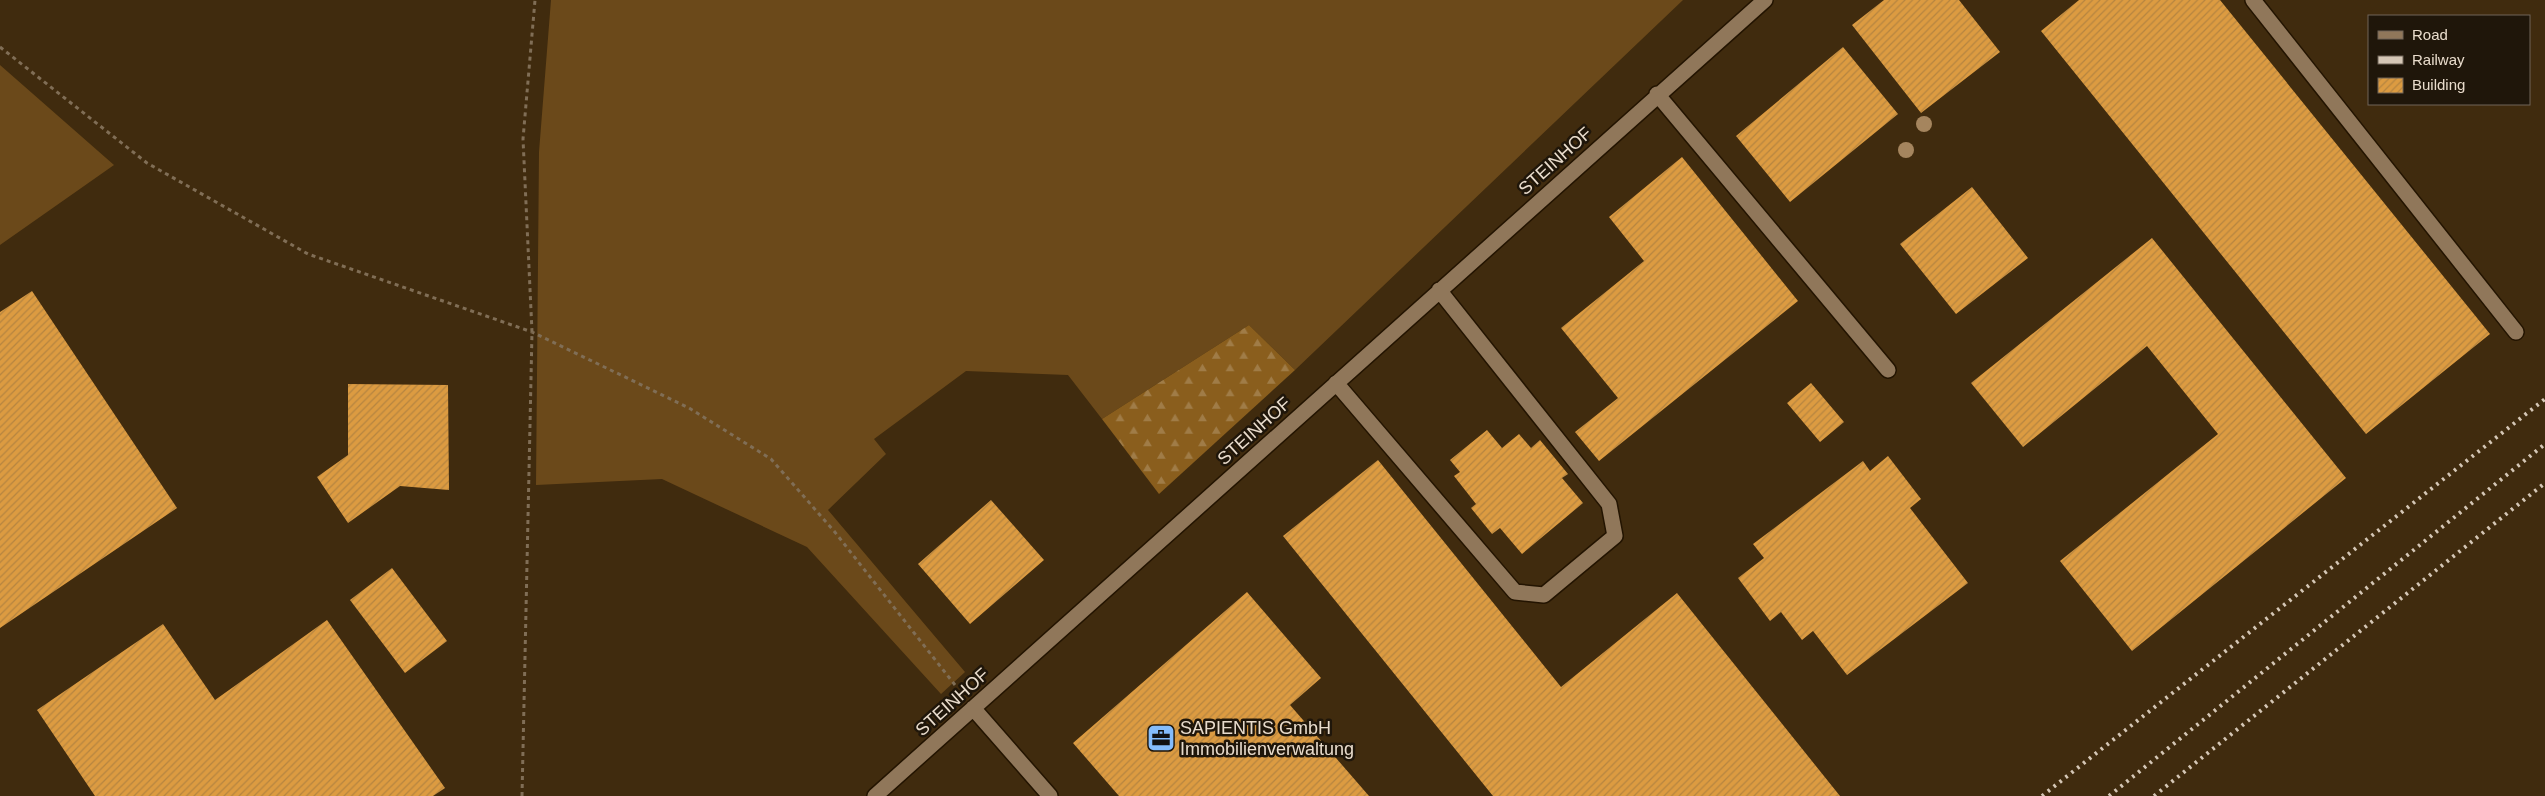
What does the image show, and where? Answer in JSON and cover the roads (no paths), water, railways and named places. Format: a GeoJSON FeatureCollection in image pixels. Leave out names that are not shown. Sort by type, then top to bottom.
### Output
{"type":"FeatureCollection","features":[{"type":"Feature","properties":{"kind":"street","name":"STEINHOF"},"geometry":{"type":"LineString","coordinates":[[875,796],[1657,94],[1765,0]]}},
{"type":"Feature","properties":{"kind":"street"},"geometry":{"type":"LineString","coordinates":[[2253,0],[2516,332]]}},
{"type":"Feature","properties":{"kind":"street"},"geometry":{"type":"LineString","coordinates":[[1657,94],[1888,370]]}},
{"type":"Feature","properties":{"kind":"street"},"geometry":{"type":"LineString","coordinates":[[1336,383],[1515,592],[1544,595],[1616,536],[1609,504],[1439,290]]}},
{"type":"Feature","properties":{"kind":"street"},"geometry":{"type":"LineString","coordinates":[[973,708],[1050,796]]}},
{"type":"Feature","properties":{"kind":"railway"},"geometry":{"type":"LineString","coordinates":[[2042,796],[2545,399]]}},
{"type":"Feature","properties":{"kind":"railway"},"geometry":{"type":"LineString","coordinates":[[2109,796],[2545,444]]}},
{"type":"Feature","properties":{"kind":"railway"},"geometry":{"type":"LineString","coordinates":[[2154,796],[2545,483]]}},
{"type":"Feature","properties":{"kind":"place","name":"SAPIENTIS GmbH Immobilienverwaltung"},"geometry":{"type":"Point","coordinates":[1161,738]}}]}
